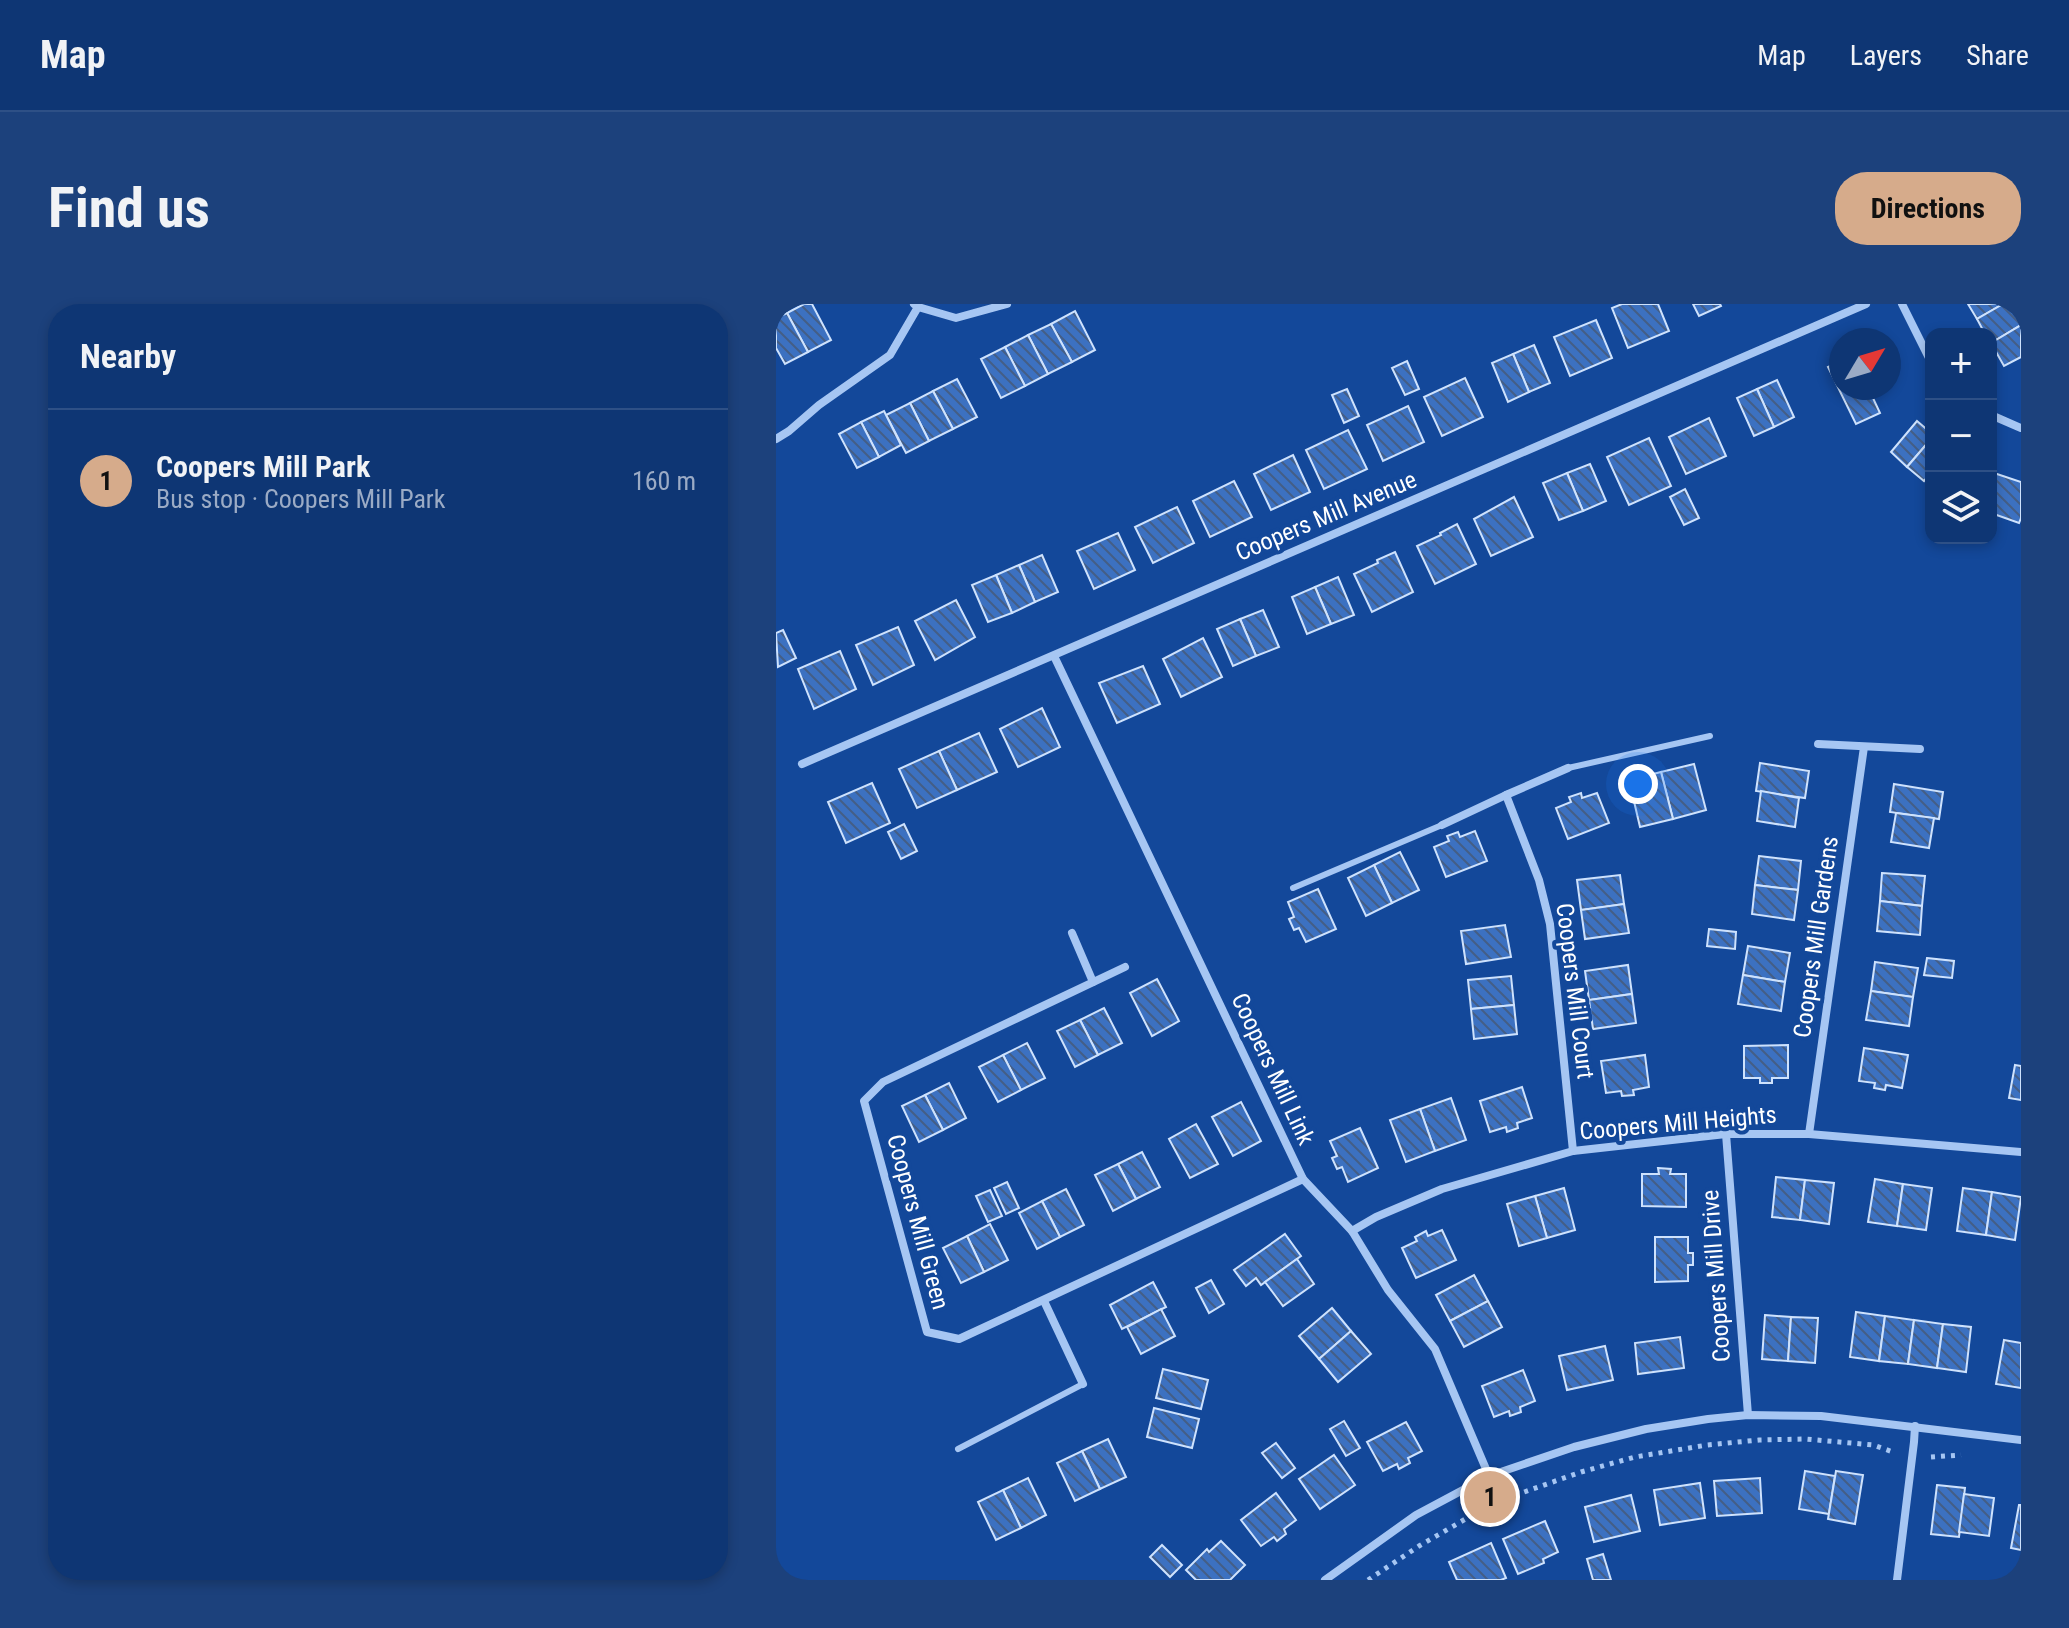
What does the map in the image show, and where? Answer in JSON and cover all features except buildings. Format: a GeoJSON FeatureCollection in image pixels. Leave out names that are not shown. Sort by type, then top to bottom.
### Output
{"type":"FeatureCollection","features":[{"type":"Feature","properties":{"kind":"street"},"geometry":{"type":"LineString","coordinates":[[776,439],[890,355],[916,305],[956,318],[1007,304]]}},
{"type":"Feature","properties":{"kind":"street","name":"Coopers Mill Avenue"},"geometry":{"type":"LineString","coordinates":[[802,764],[1866,304]]}},
{"type":"Feature","properties":{"kind":"street"},"geometry":{"type":"LineString","coordinates":[[1902,304],[1925,350]]}},
{"type":"Feature","properties":{"kind":"street"},"geometry":{"type":"LineString","coordinates":[[1997,418],[2021,428]]}},
{"type":"Feature","properties":{"kind":"street","name":"Coopers Mill Link"},"geometry":{"type":"LineString","coordinates":[[1054,656],[1303,1179],[1352,1231],[1388,1290],[1435,1349],[1489,1476]]}},
{"type":"Feature","properties":{"kind":"street"},"geometry":{"type":"LineString","coordinates":[[1818,744],[1920,749]]}},
{"type":"Feature","properties":{"kind":"street","name":"Coopers Mill Gardens"},"geometry":{"type":"LineString","coordinates":[[1809,1134],[1864,747]]}},
{"type":"Feature","properties":{"kind":"street"},"geometry":{"type":"LineString","coordinates":[[1442,825],[1568,768]]}},
{"type":"Feature","properties":{"kind":"street","name":"Coopers Mill Court"},"geometry":{"type":"LineString","coordinates":[[1506,795],[1539,880],[1550,924],[1573,1151]]}},
{"type":"Feature","properties":{"kind":"street"},"geometry":{"type":"LineString","coordinates":[[1072,933],[1093,982]]}},
{"type":"Feature","properties":{"kind":"street","name":"Coopers Mill Green"},"geometry":{"type":"LineString","coordinates":[[1125,967],[883,1082],[864,1101],[927,1332],[959,1339],[1303,1179]]}},
{"type":"Feature","properties":{"kind":"street","name":"Coopers Mill Heights"},"geometry":{"type":"LineString","coordinates":[[1352,1231],[1376,1217],[1442,1189],[1573,1151],[1726,1134],[1809,1134],[2021,1152]]}},
{"type":"Feature","properties":{"kind":"street","name":"Coopers Mill Drive"},"geometry":{"type":"LineString","coordinates":[[1726,1134],[1748,1415]]}},
{"type":"Feature","properties":{"kind":"street"},"geometry":{"type":"LineString","coordinates":[[1044,1301],[1083,1384]]}},
{"type":"Feature","properties":{"kind":"street"},"geometry":{"type":"LineString","coordinates":[[1325,1580],[1416,1515],[1489,1476],[1574,1447],[1646,1429],[1748,1415],[1821,1416],[2021,1440]]}},
{"type":"Feature","properties":{"kind":"street"},"geometry":{"type":"LineString","coordinates":[[1897,1580],[1915,1426]]}},
{"type":"Feature","properties":{"kind":"lane"},"geometry":{"type":"LineString","coordinates":[[1568,768],[1710,736]]}},
{"type":"Feature","properties":{"kind":"lane"},"geometry":{"type":"LineString","coordinates":[[1293,888],[1442,825]]}},
{"type":"Feature","properties":{"kind":"lane"},"geometry":{"type":"LineString","coordinates":[[958,1449],[1083,1384]]}},
{"type":"Feature","properties":{"kind":"path"},"geometry":{"type":"LineString","coordinates":[[1368,1580],[1493,1503],[1635,1457],[1707,1445],[1806,1439],[1873,1445],[1889,1452]]}},
{"type":"Feature","properties":{"kind":"path"},"geometry":{"type":"LineString","coordinates":[[1938,1458],[1957,1454],[1970,1456]]}},
{"type":"Feature","properties":{"kind":"place","name":"Coopers Mill Park"},"geometry":{"type":"Point","coordinates":[1490,1497]}}]}
